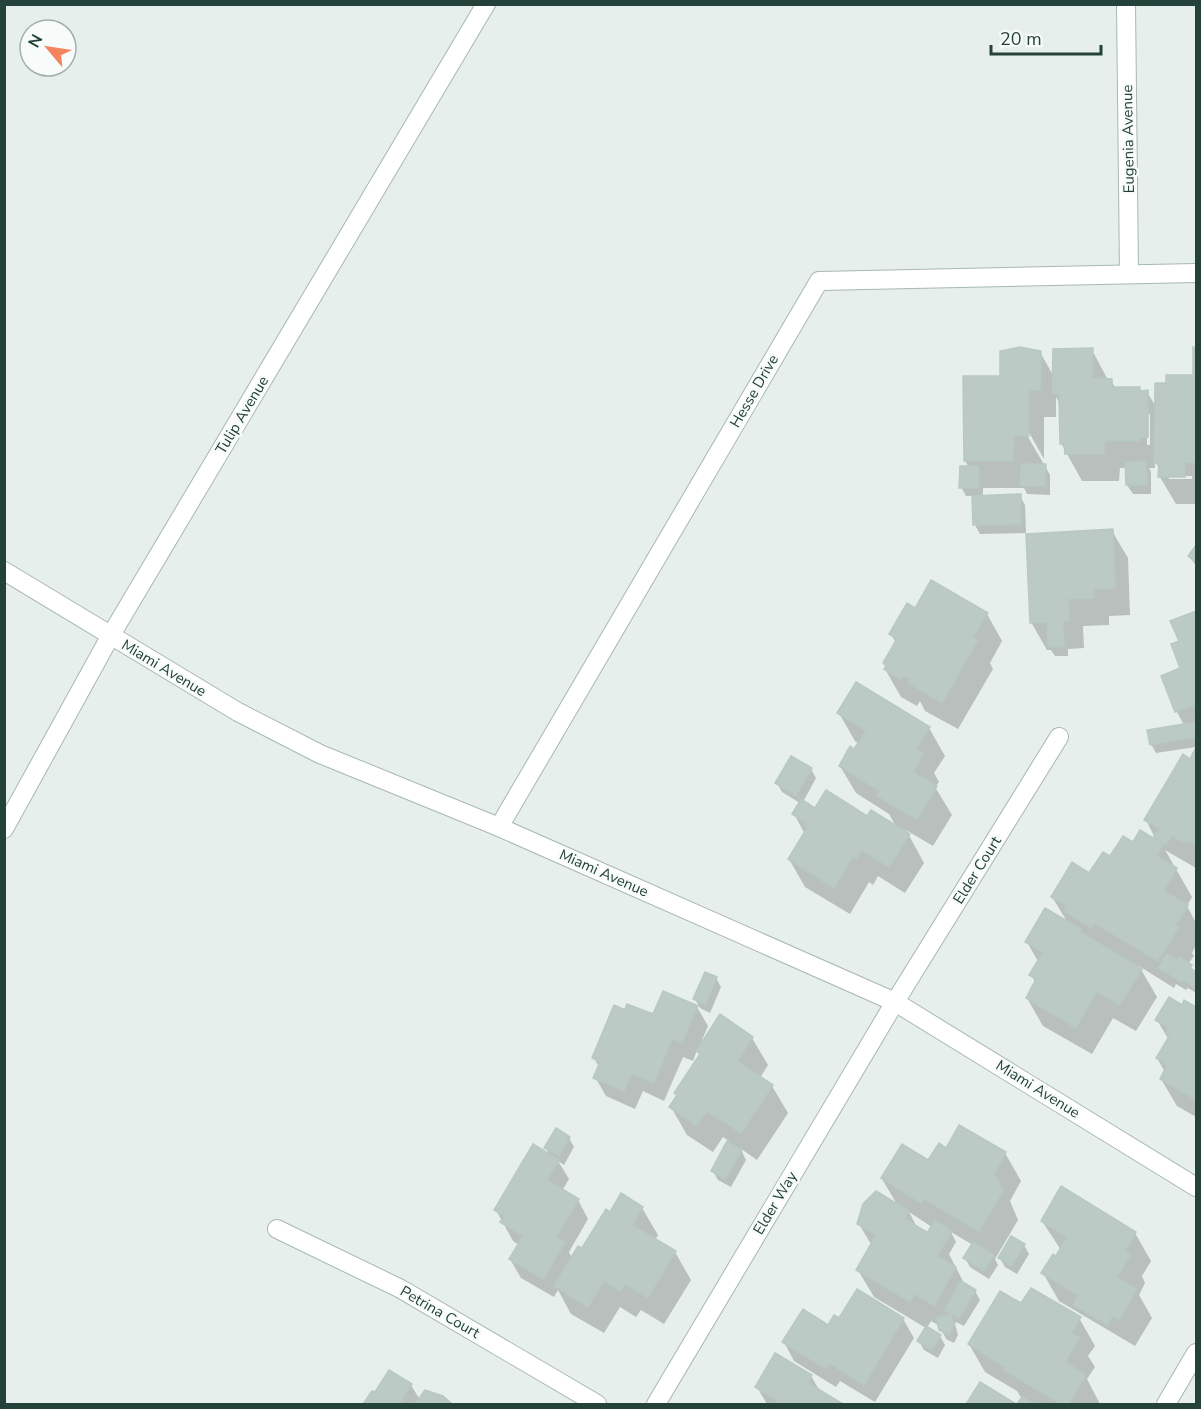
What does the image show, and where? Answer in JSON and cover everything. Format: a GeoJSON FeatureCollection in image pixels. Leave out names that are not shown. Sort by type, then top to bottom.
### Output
{"type":"FeatureCollection","features":[{"type":"Feature","properties":{"kind":"street","name":"Tulip Avenue"},"geometry":{"type":"LineString","coordinates":[[4,829],[111,635],[486,4]]}},
{"type":"Feature","properties":{"kind":"street","name":"Eugenia Avenue"},"geometry":{"type":"LineString","coordinates":[[1126,4],[1129,273]]}},
{"type":"Feature","properties":{"kind":"street","name":"Hesse Drive"},"geometry":{"type":"LineString","coordinates":[[499,827],[819,281],[1197,273]]}},
{"type":"Feature","properties":{"kind":"street","name":"Miami Avenue"},"geometry":{"type":"LineString","coordinates":[[4,571],[238,712],[310,748],[499,827],[895,1002],[1197,1187]]}},
{"type":"Feature","properties":{"kind":"street","name":"Elder Court"},"geometry":{"type":"LineString","coordinates":[[895,1002],[1059,737]]}},
{"type":"Feature","properties":{"kind":"street","name":"Elder Way"},"geometry":{"type":"LineString","coordinates":[[656,1404],[895,1002]]}},
{"type":"Feature","properties":{"kind":"street","name":"Petrina Court"},"geometry":{"type":"LineString","coordinates":[[277,1229],[401,1289],[597,1404]]}},
{"type":"Feature","properties":{"kind":"street"},"geometry":{"type":"LineString","coordinates":[[1166,1404],[1197,1353]]}},
{"type":"Feature","properties":{"kind":"building"},"geometry":{"type":"Polygon","coordinates":[[[1020,347],[1041,351],[1041,390],[1029,390],[1029,436],[1014,436],[1013,461],[964,461],[963,376],[1000,376],[1000,351],[1020,347]]]}},
{"type":"Feature","properties":{"kind":"building"},"geometry":{"type":"Polygon","coordinates":[[[1193,347],[1196,348],[1196,463],[1185,462],[1185,477],[1158,477],[1159,463],[1154,463],[1155,383],[1166,383],[1166,375],[1193,375],[1193,347]]]}},
{"type":"Feature","properties":{"kind":"building"},"geometry":{"type":"Polygon","coordinates":[[[1093,348],[1092,378],[1112,379],[1112,387],[1140,387],[1140,391],[1148,390],[1148,437],[1140,438],[1140,441],[1105,441],[1104,454],[1065,454],[1064,443],[1060,444],[1059,394],[1052,394],[1053,349],[1093,348]]]}},
{"type":"Feature","properties":{"kind":"building"},"geometry":{"type":"Polygon","coordinates":[[[1146,461],[1147,485],[1126,485],[1125,462],[1146,461]]]}},
{"type":"Feature","properties":{"kind":"building"},"geometry":{"type":"Polygon","coordinates":[[[1021,464],[1046,464],[1045,486],[1020,486],[1021,464]]]}},
{"type":"Feature","properties":{"kind":"building"},"geometry":{"type":"Polygon","coordinates":[[[960,466],[979,466],[979,488],[959,488],[960,466]]]}},
{"type":"Feature","properties":{"kind":"building"},"geometry":{"type":"Polygon","coordinates":[[[1021,494],[1021,524],[973,525],[972,496],[1021,494]]]}},
{"type":"Feature","properties":{"kind":"building"},"geometry":{"type":"Polygon","coordinates":[[[1113,529],[1115,588],[1094,589],[1094,598],[1068,599],[1070,621],[1030,623],[1026,534],[1113,529]]]}},
{"type":"Feature","properties":{"kind":"building"},"geometry":{"type":"Polygon","coordinates":[[[1196,545],[1196,562],[1188,556],[1196,545]]]}},
{"type":"Feature","properties":{"kind":"building"},"geometry":{"type":"Polygon","coordinates":[[[931,580],[988,613],[973,637],[978,640],[942,703],[908,683],[910,679],[903,675],[901,680],[884,669],[886,666],[883,663],[897,639],[889,634],[907,603],[915,608],[931,580]]]}},
{"type":"Feature","properties":{"kind":"building"},"geometry":{"type":"Polygon","coordinates":[[[1196,611],[1196,704],[1175,712],[1161,676],[1180,668],[1171,644],[1179,641],[1170,621],[1196,611]]]}},
{"type":"Feature","properties":{"kind":"building"},"geometry":{"type":"Polygon","coordinates":[[[1063,621],[1064,647],[1048,647],[1047,622],[1063,621]]]}},
{"type":"Feature","properties":{"kind":"building"},"geometry":{"type":"Polygon","coordinates":[[[856,682],[930,727],[916,749],[924,753],[913,772],[937,786],[917,820],[877,796],[880,791],[839,766],[850,746],[854,749],[866,731],[837,713],[856,682]]]}},
{"type":"Feature","properties":{"kind":"building"},"geometry":{"type":"Polygon","coordinates":[[[1196,722],[1196,737],[1150,745],[1147,730],[1196,722]]]}},
{"type":"Feature","properties":{"kind":"building"},"geometry":{"type":"Polygon","coordinates":[[[1196,747],[1196,845],[1189,841],[1181,841],[1144,820],[1183,754],[1190,759],[1196,747]]]}},
{"type":"Feature","properties":{"kind":"building"},"geometry":{"type":"Polygon","coordinates":[[[791,756],[812,768],[796,796],[775,783],[791,756]]]}},
{"type":"Feature","properties":{"kind":"building"},"geometry":{"type":"Polygon","coordinates":[[[826,790],[867,816],[871,810],[910,834],[889,867],[862,850],[857,859],[853,856],[834,888],[788,859],[807,828],[804,826],[806,823],[792,814],[801,799],[815,808],[826,790]]]}},
{"type":"Feature","properties":{"kind":"building"},"geometry":{"type":"Polygon","coordinates":[[[1159,829],[1172,836],[1166,845],[1153,838],[1159,829]]]}},
{"type":"Feature","properties":{"kind":"building"},"geometry":{"type":"Polygon","coordinates":[[[1140,830],[1163,844],[1157,856],[1177,868],[1164,891],[1188,905],[1176,925],[1179,927],[1158,961],[1094,923],[1091,928],[1064,911],[1067,906],[1051,897],[1072,862],[1089,873],[1103,852],[1110,856],[1123,836],[1133,842],[1140,830]]]}},
{"type":"Feature","properties":{"kind":"building"},"geometry":{"type":"Polygon","coordinates":[[[1045,908],[1142,969],[1120,1005],[1097,991],[1076,1028],[1026,998],[1036,979],[1029,975],[1043,952],[1025,942],[1045,908]]]}},
{"type":"Feature","properties":{"kind":"building"},"geometry":{"type":"Polygon","coordinates":[[[1166,954],[1177,960],[1169,974],[1158,968],[1166,954]]]}},
{"type":"Feature","properties":{"kind":"building"},"geometry":{"type":"Polygon","coordinates":[[[1179,957],[1192,965],[1190,968],[1196,972],[1196,988],[1169,974],[1179,957]]]}},
{"type":"Feature","properties":{"kind":"building"},"geometry":{"type":"Polygon","coordinates":[[[705,972],[717,977],[705,1005],[693,999],[705,972]]]}},
{"type":"Feature","properties":{"kind":"building"},"geometry":{"type":"Polygon","coordinates":[[[663,991],[698,1006],[682,1043],[672,1039],[654,1083],[632,1073],[624,1091],[593,1078],[600,1062],[592,1058],[614,1005],[625,1010],[627,1004],[653,1014],[663,991]]]}},
{"type":"Feature","properties":{"kind":"building"},"geometry":{"type":"Polygon","coordinates":[[[1169,997],[1182,1005],[1184,1000],[1196,1007],[1196,1100],[1160,1079],[1167,1065],[1156,1058],[1170,1035],[1166,1033],[1169,1028],[1155,1020],[1169,997]]]}},
{"type":"Feature","properties":{"kind":"building"},"geometry":{"type":"Polygon","coordinates":[[[720,1014],[753,1037],[737,1061],[773,1085],[741,1133],[707,1111],[697,1126],[669,1107],[677,1095],[674,1093],[700,1054],[696,1051],[720,1014]]]}},
{"type":"Feature","properties":{"kind":"building"},"geometry":{"type":"Polygon","coordinates":[[[959,1125],[1006,1152],[994,1175],[1003,1191],[979,1232],[924,1199],[921,1203],[881,1178],[902,1144],[928,1160],[939,1143],[946,1148],[959,1125]]]}},
{"type":"Feature","properties":{"kind":"building"},"geometry":{"type":"Polygon","coordinates":[[[556,1128],[570,1137],[559,1156],[544,1148],[556,1128]]]}},
{"type":"Feature","properties":{"kind":"building"},"geometry":{"type":"Polygon","coordinates":[[[727,1141],[742,1150],[725,1179],[711,1171],[727,1141]]]}},
{"type":"Feature","properties":{"kind":"building"},"geometry":{"type":"Polygon","coordinates":[[[533,1144],[559,1160],[547,1180],[579,1199],[556,1237],[565,1242],[543,1279],[509,1259],[523,1236],[500,1222],[504,1216],[494,1210],[533,1144]]]}},
{"type":"Feature","properties":{"kind":"building"},"geometry":{"type":"Polygon","coordinates":[[[1061,1186],[1136,1232],[1125,1251],[1131,1254],[1117,1277],[1137,1289],[1119,1320],[1041,1273],[1053,1254],[1056,1256],[1067,1237],[1041,1221],[1061,1186]]]}},
{"type":"Feature","properties":{"kind":"building"},"geometry":{"type":"Polygon","coordinates":[[[876,1191],[909,1211],[905,1219],[945,1243],[937,1256],[956,1267],[934,1306],[915,1294],[910,1302],[856,1270],[876,1235],[857,1224],[863,1204],[876,1191]]]}},
{"type":"Feature","properties":{"kind":"building"},"geometry":{"type":"Polygon","coordinates":[[[621,1193],[643,1207],[632,1225],[676,1251],[648,1298],[625,1284],[620,1291],[604,1281],[588,1307],[554,1286],[578,1246],[582,1248],[606,1209],[610,1212],[621,1193]]]}},
{"type":"Feature","properties":{"kind":"building"},"geometry":{"type":"Polygon","coordinates":[[[935,1220],[952,1232],[945,1243],[927,1233],[935,1220]]]}},
{"type":"Feature","properties":{"kind":"building"},"geometry":{"type":"Polygon","coordinates":[[[1011,1236],[1025,1244],[1012,1266],[998,1258],[1011,1236]]]}},
{"type":"Feature","properties":{"kind":"building"},"geometry":{"type":"Polygon","coordinates":[[[973,1242],[994,1255],[984,1271],[963,1258],[973,1242]]]}},
{"type":"Feature","properties":{"kind":"building"},"geometry":{"type":"Polygon","coordinates":[[[961,1281],[976,1290],[959,1318],[944,1310],[961,1281]]]}},
{"type":"Feature","properties":{"kind":"building"},"geometry":{"type":"Polygon","coordinates":[[[1031,1288],[1081,1317],[1071,1333],[1080,1338],[1065,1362],[1086,1375],[1068,1404],[1061,1404],[1004,1370],[1005,1367],[968,1344],[1000,1291],[1021,1303],[1031,1288]]]}},
{"type":"Feature","properties":{"kind":"building"},"geometry":{"type":"Polygon","coordinates":[[[857,1289],[904,1318],[864,1385],[829,1363],[826,1369],[782,1342],[803,1309],[828,1325],[834,1315],[839,1318],[857,1289]]]}},
{"type":"Feature","properties":{"kind":"building"},"geometry":{"type":"Polygon","coordinates":[[[1078,1295],[1113,1316],[1107,1325],[1073,1305],[1078,1295]]]}},
{"type":"Feature","properties":{"kind":"building"},"geometry":{"type":"Polygon","coordinates":[[[951,1314],[954,1326],[949,1335],[939,1330],[936,1318],[951,1314]]]}},
{"type":"Feature","properties":{"kind":"building"},"geometry":{"type":"Polygon","coordinates":[[[926,1326],[941,1335],[932,1350],[917,1341],[926,1326]]]}},
{"type":"Feature","properties":{"kind":"building"},"geometry":{"type":"Polygon","coordinates":[[[775,1353],[812,1375],[808,1383],[843,1404],[775,1404],[777,1400],[755,1387],[775,1353]]]}},
{"type":"Feature","properties":{"kind":"building"},"geometry":{"type":"Polygon","coordinates":[[[389,1370],[412,1384],[399,1404],[363,1404],[372,1391],[375,1392],[389,1370]]]}},
{"type":"Feature","properties":{"kind":"building"},"geometry":{"type":"Polygon","coordinates":[[[980,1382],[1016,1404],[966,1404],[980,1382]]]}},
{"type":"Feature","properties":{"kind":"building"},"geometry":{"type":"Polygon","coordinates":[[[425,1390],[443,1396],[452,1404],[415,1404],[425,1390]]]}},
{"type":"Feature","properties":{"kind":"building"},"geometry":{"type":"Polygon","coordinates":[[[1022,1397],[1034,1404],[1017,1404],[1022,1397]]]}}]}
